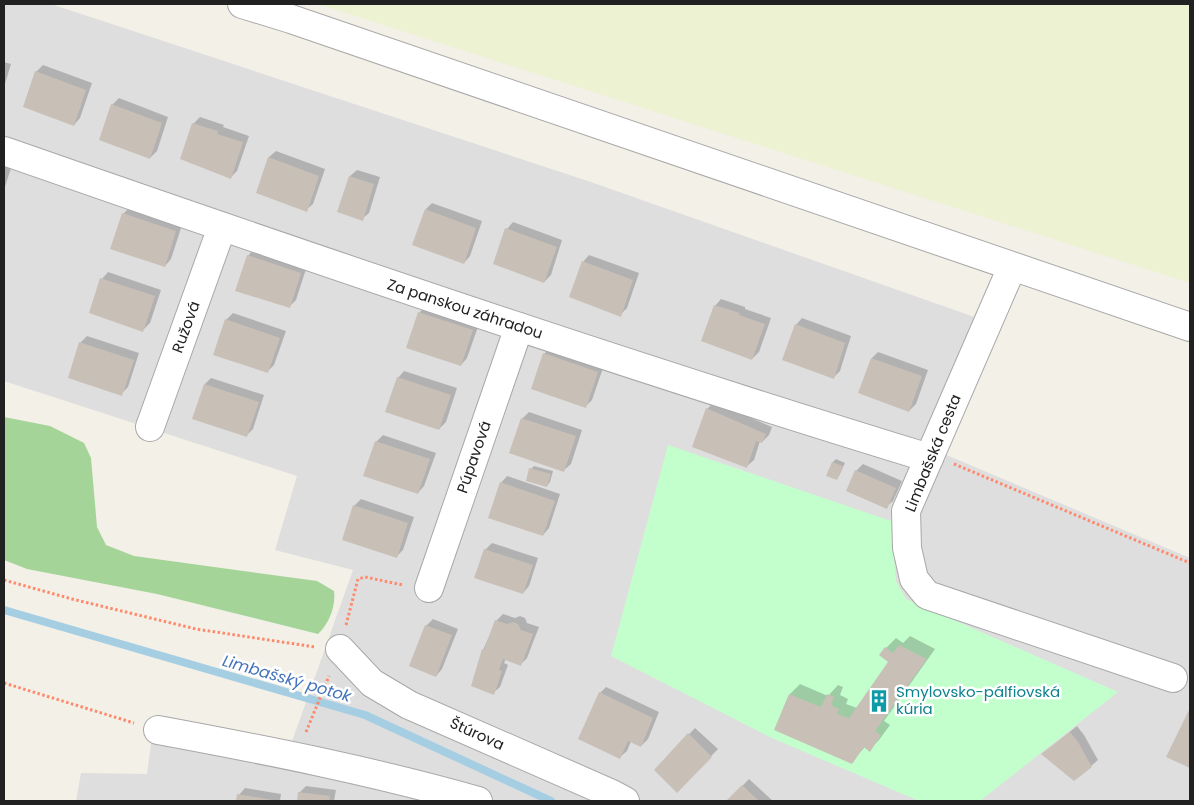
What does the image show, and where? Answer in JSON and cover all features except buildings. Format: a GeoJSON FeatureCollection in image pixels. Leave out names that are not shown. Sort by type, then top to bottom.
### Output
{"type":"FeatureCollection","features":[{"type":"Feature","properties":{"kind":"street"},"geometry":{"type":"LineString","coordinates":[[242,4],[310,25],[1190,327]]}},
{"type":"Feature","properties":{"kind":"street","name":"Za panskou záhradou"},"geometry":{"type":"LineString","coordinates":[[4,151],[519,327],[930,456]]}},
{"type":"Feature","properties":{"kind":"street","name":"Ružová"},"geometry":{"type":"LineString","coordinates":[[150,427],[222,227]]}},
{"type":"Feature","properties":{"kind":"street","name":"Limbašská cesta"},"geometry":{"type":"LineString","coordinates":[[1012,267],[906,511],[907,548],[914,579],[927,595],[1174,678]]}},
{"type":"Feature","properties":{"kind":"street","name":"Púpavová"},"geometry":{"type":"LineString","coordinates":[[430,588],[519,327]]}},
{"type":"Feature","properties":{"kind":"street","name":"Štúrova"},"geometry":{"type":"LineString","coordinates":[[340,649],[372,683],[388,693],[625,801]]}},
{"type":"Feature","properties":{"kind":"street"},"geometry":{"type":"LineString","coordinates":[[158,730],[296,756],[432,788],[478,801]]}},
{"type":"Feature","properties":{"kind":"path"},"geometry":{"type":"LineString","coordinates":[[930,456],[1190,563]]}},
{"type":"Feature","properties":{"kind":"path"},"geometry":{"type":"LineString","coordinates":[[305,734],[340,649],[358,579],[366,577],[413,588],[430,588]]}},
{"type":"Feature","properties":{"kind":"path"},"geometry":{"type":"LineString","coordinates":[[4,580],[63,597],[196,629],[297,645],[340,649]]}},
{"type":"Feature","properties":{"kind":"path"},"geometry":{"type":"LineString","coordinates":[[4,683],[158,730]]}},
{"type":"Feature","properties":{"kind":"shaded area"},"geometry":{"type":"Polygon","coordinates":[[[4,4],[51,4],[588,181],[1000,326],[944,454],[1190,558],[1190,801],[76,801],[81,773],[147,774],[152,736],[290,747],[353,570],[275,550],[297,476],[4,381],[4,4]]]}},
{"type":"Feature","properties":{"kind":"green space"},"geometry":{"type":"Polygon","coordinates":[[[318,4],[1190,4],[1190,283],[318,4]]]}},
{"type":"Feature","properties":{"kind":"green space"},"geometry":{"type":"Polygon","coordinates":[[[4,417],[50,426],[84,443],[91,458],[97,527],[106,545],[134,556],[317,581],[334,591],[333,609],[325,625],[318,634],[157,594],[27,569],[4,560],[4,417]]]}},
{"type":"Feature","properties":{"kind":"green space"},"geometry":{"type":"Polygon","coordinates":[[[668,445],[891,521],[896,581],[906,599],[1118,692],[980,801],[919,801],[772,738],[611,656],[668,445]]]}},
{"type":"Feature","properties":{"kind":"waterway","name":"Limbašský potok"},"geometry":{"type":"LineString","coordinates":[[4,610],[365,715],[551,801]]}},
{"type":"Feature","properties":{"kind":"place","name":"Smylovsko-pálfiovská kúria"},"geometry":{"type":"Point","coordinates":[879,701]}}]}
